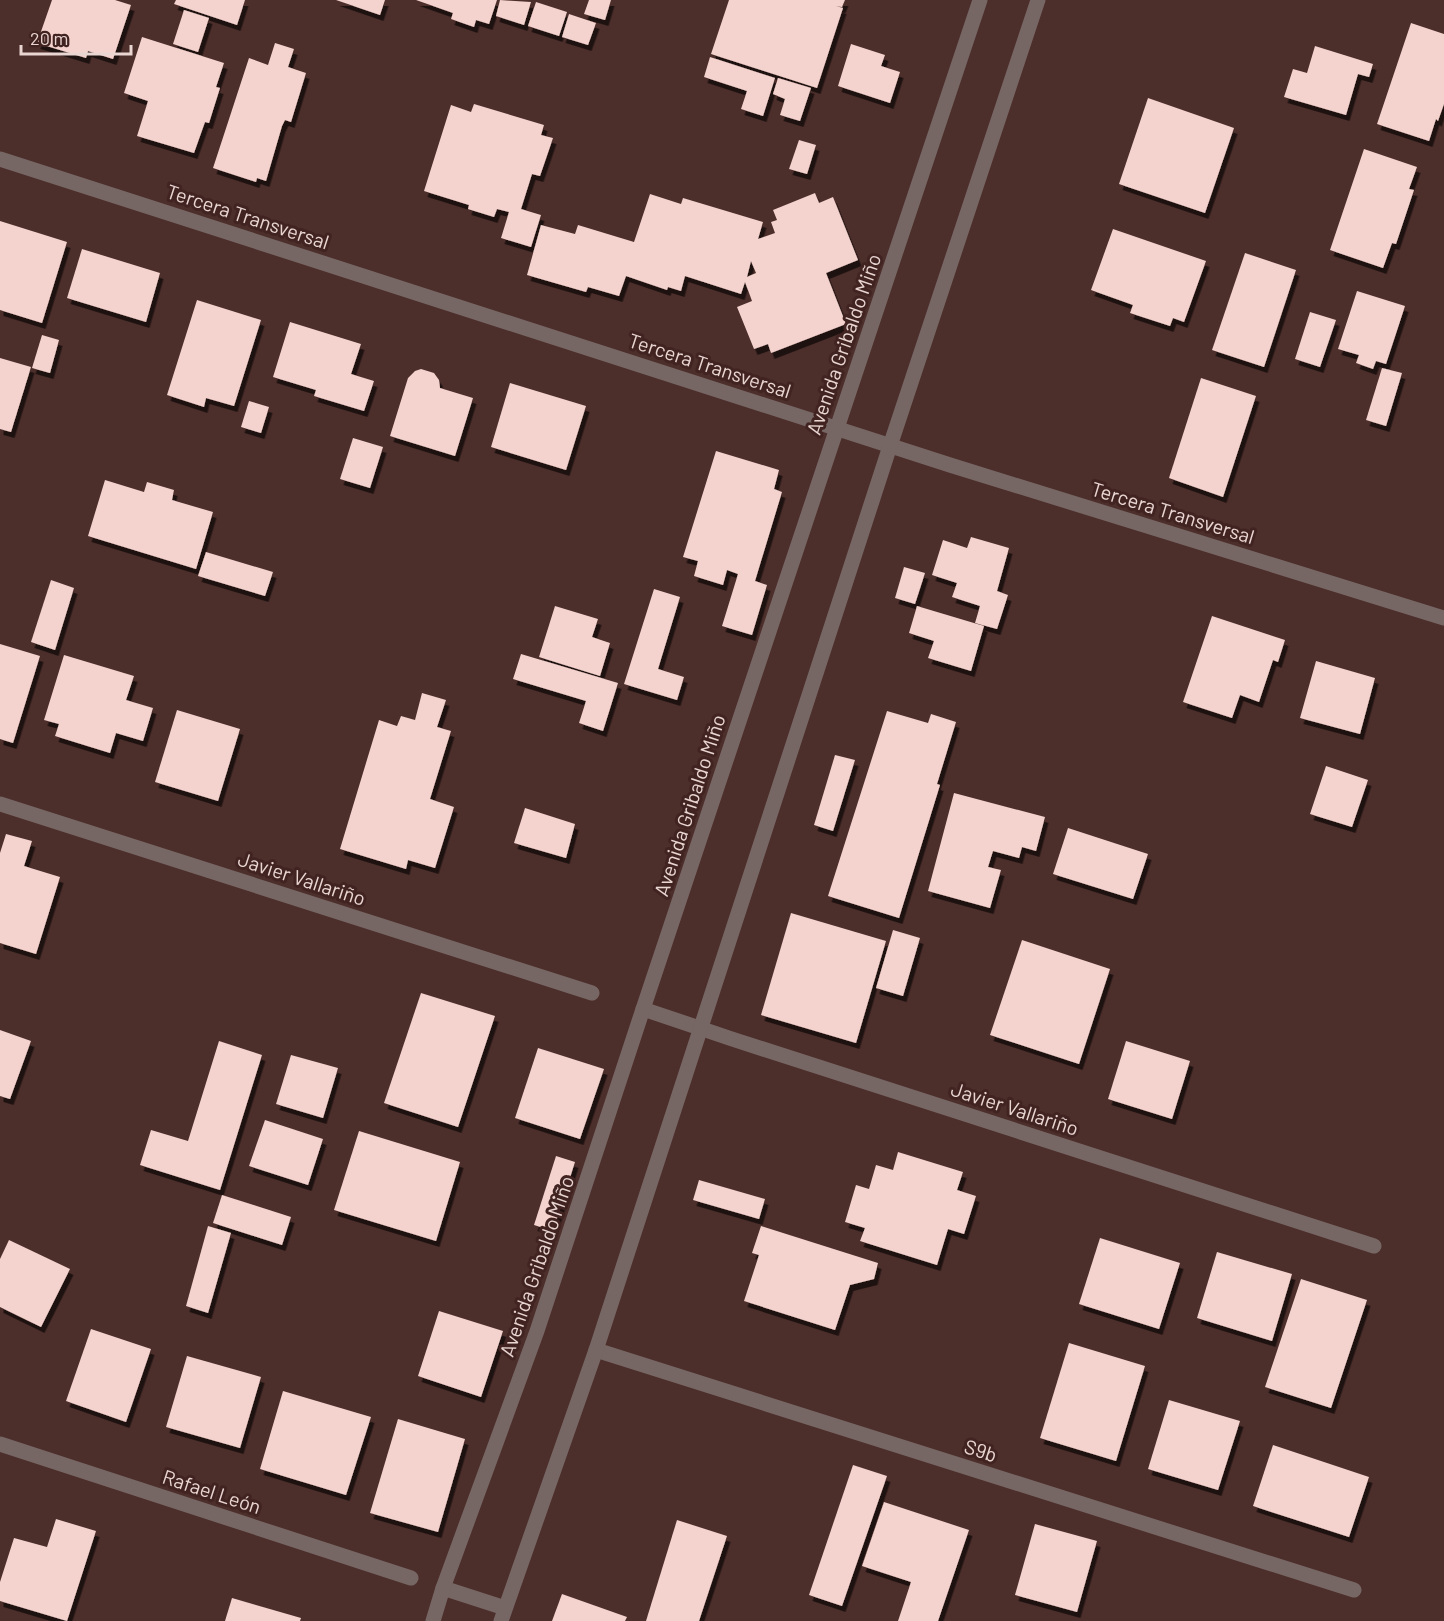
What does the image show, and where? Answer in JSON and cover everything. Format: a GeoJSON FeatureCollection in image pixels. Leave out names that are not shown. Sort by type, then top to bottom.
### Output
{"type":"FeatureCollection","features":[{"type":"Feature","properties":{"kind":"street","name":"Avenida Gribaldo Miño"},"geometry":{"type":"LineString","coordinates":[[434,1621],[537,1331],[980,0]]}},
{"type":"Feature","properties":{"kind":"street"},"geometry":{"type":"LineString","coordinates":[[444,1588],[503,1615],[596,1350],[890,446],[1038,0]]}},
{"type":"Feature","properties":{"kind":"street","name":"Tercera Transversal"},"geometry":{"type":"LineString","coordinates":[[0,159],[890,446],[1444,618]]}},
{"type":"Feature","properties":{"kind":"street","name":"Javier Vallariño"},"geometry":{"type":"LineString","coordinates":[[0,804],[592,993]]}},
{"type":"Feature","properties":{"kind":"street","name":"Javier Vallariño"},"geometry":{"type":"LineString","coordinates":[[643,1009],[1374,1246]]}},
{"type":"Feature","properties":{"kind":"street","name":"S9b"},"geometry":{"type":"LineString","coordinates":[[596,1350],[1354,1590]]}},
{"type":"Feature","properties":{"kind":"street","name":"Rafael León"},"geometry":{"type":"LineString","coordinates":[[0,1444],[411,1578]]}},
{"type":"Feature","properties":{"kind":"building"},"geometry":{"type":"Polygon","coordinates":[[[52,0],[115,0],[131,5],[113,59],[88,51],[86,58],[37,43],[52,0]]]}},
{"type":"Feature","properties":{"kind":"building"},"geometry":{"type":"Polygon","coordinates":[[[176,0],[245,0],[237,25],[174,4],[176,0]]]}},
{"type":"Feature","properties":{"kind":"building"},"geometry":{"type":"Polygon","coordinates":[[[336,0],[385,0],[380,15],[336,0]]]}},
{"type":"Feature","properties":{"kind":"building"},"geometry":{"type":"Polygon","coordinates":[[[416,0],[497,0],[489,24],[476,20],[474,27],[451,19],[453,13],[416,0]]]}},
{"type":"Feature","properties":{"kind":"building"},"geometry":{"type":"Polygon","coordinates":[[[500,0],[531,2],[524,25],[496,16],[500,0]]]}},
{"type":"Feature","properties":{"kind":"building"},"geometry":{"type":"Polygon","coordinates":[[[589,0],[611,0],[605,20],[584,14],[589,0]]]}},
{"type":"Feature","properties":{"kind":"building"},"geometry":{"type":"Polygon","coordinates":[[[729,0],[845,0],[842,7],[836,6],[843,8],[817,88],[711,54],[729,0]]]}},
{"type":"Feature","properties":{"kind":"building"},"geometry":{"type":"Polygon","coordinates":[[[536,2],[567,12],[559,36],[528,26],[536,2]]]}},
{"type":"Feature","properties":{"kind":"building"},"geometry":{"type":"Polygon","coordinates":[[[184,10],[209,18],[198,52],[173,44],[184,10]]]}},
{"type":"Feature","properties":{"kind":"building"},"geometry":{"type":"Polygon","coordinates":[[[569,14],[596,23],[588,45],[562,37],[569,14]]]}},
{"type":"Feature","properties":{"kind":"building"},"geometry":{"type":"Polygon","coordinates":[[[1411,23],[1444,34],[1444,104],[1429,141],[1377,124],[1411,23]]]}},
{"type":"Feature","properties":{"kind":"building"},"geometry":{"type":"Polygon","coordinates":[[[142,37],[224,63],[216,87],[220,88],[209,123],[205,122],[194,153],[137,136],[148,101],[124,93],[142,37]]]}},
{"type":"Feature","properties":{"kind":"building"},"geometry":{"type":"Polygon","coordinates":[[[275,43],[294,49],[288,67],[306,73],[291,122],[285,120],[282,126],[266,181],[257,178],[256,182],[213,168],[249,58],[268,65],[275,43]]]}},
{"type":"Feature","properties":{"kind":"building"},"geometry":{"type":"Polygon","coordinates":[[[851,44],[885,55],[881,66],[900,72],[890,103],[838,86],[851,44]]]}},
{"type":"Feature","properties":{"kind":"building"},"geometry":{"type":"Polygon","coordinates":[[[1315,46],[1373,64],[1369,77],[1358,74],[1346,115],[1284,97],[1293,69],[1307,73],[1315,46]]]}},
{"type":"Feature","properties":{"kind":"building"},"geometry":{"type":"Polygon","coordinates":[[[710,57],[775,78],[763,116],[741,109],[747,91],[704,77],[710,57]]]}},
{"type":"Feature","properties":{"kind":"building"},"geometry":{"type":"Polygon","coordinates":[[[778,78],[811,88],[800,121],[780,115],[785,99],[773,94],[778,78]]]}},
{"type":"Feature","properties":{"kind":"building"},"geometry":{"type":"Polygon","coordinates":[[[1148,98],[1234,128],[1205,213],[1119,184],[1148,98]]]}},
{"type":"Feature","properties":{"kind":"building"},"geometry":{"type":"Polygon","coordinates":[[[474,104],[544,125],[541,135],[553,138],[540,176],[532,174],[521,209],[541,215],[531,247],[501,238],[509,212],[497,209],[494,217],[468,209],[469,205],[424,191],[451,105],[471,112],[474,104]]]}},
{"type":"Feature","properties":{"kind":"building"},"geometry":{"type":"Polygon","coordinates":[[[799,140],[816,145],[807,174],[789,169],[799,140]]]}},
{"type":"Feature","properties":{"kind":"building"},"geometry":{"type":"Polygon","coordinates":[[[1364,149],[1417,167],[1409,189],[1414,190],[1396,244],[1392,243],[1383,268],[1330,250],[1364,149]]]}},
{"type":"Feature","properties":{"kind":"building"},"geometry":{"type":"Polygon","coordinates":[[[815,193],[819,203],[833,197],[858,260],[826,273],[846,324],[771,353],[768,344],[754,349],[737,307],[752,301],[745,282],[741,294],[685,276],[681,291],[668,287],[667,290],[626,276],[619,296],[588,287],[586,292],[527,275],[541,225],[575,234],[578,225],[634,242],[650,194],[681,204],[683,198],[763,222],[758,239],[775,233],[771,222],[777,220],[773,210],[815,193]],[[751,261],[747,277],[756,273],[751,261]]]}},
{"type":"Feature","properties":{"kind":"building"},"geometry":{"type":"Polygon","coordinates":[[[0,221],[67,242],[42,323],[0,310],[0,221]]]}},
{"type":"Feature","properties":{"kind":"building"},"geometry":{"type":"Polygon","coordinates":[[[1113,229],[1206,261],[1184,322],[1173,318],[1170,326],[1130,313],[1133,305],[1091,290],[1113,229]]]}},
{"type":"Feature","properties":{"kind":"building"},"geometry":{"type":"Polygon","coordinates":[[[82,249],[160,273],[146,322],[67,298],[82,249]]]}},
{"type":"Feature","properties":{"kind":"building"},"geometry":{"type":"Polygon","coordinates":[[[1245,253],[1296,270],[1264,367],[1212,350],[1245,253]]]}},
{"type":"Feature","properties":{"kind":"building"},"geometry":{"type":"Polygon","coordinates":[[[1357,291],[1405,306],[1386,364],[1376,361],[1373,369],[1356,363],[1359,355],[1338,349],[1357,291]]]}},
{"type":"Feature","properties":{"kind":"building"},"geometry":{"type":"Polygon","coordinates":[[[197,300],[261,320],[234,406],[206,398],[204,407],[167,395],[197,300]]]}},
{"type":"Feature","properties":{"kind":"building"},"geometry":{"type":"Polygon","coordinates":[[[1310,312],[1336,320],[1320,367],[1295,359],[1310,312]]]}},
{"type":"Feature","properties":{"kind":"building"},"geometry":{"type":"Polygon","coordinates":[[[290,322],[361,344],[351,374],[374,381],[364,411],[314,396],[316,390],[273,377],[290,322]]]}},
{"type":"Feature","properties":{"kind":"building"},"geometry":{"type":"Polygon","coordinates":[[[42,335],[59,340],[50,373],[32,368],[42,335]]]}},
{"type":"Feature","properties":{"kind":"building"},"geometry":{"type":"Polygon","coordinates":[[[0,358],[31,367],[11,432],[0,429],[0,358]]]}},
{"type":"Feature","properties":{"kind":"building"},"geometry":{"type":"Polygon","coordinates":[[[1382,368],[1402,373],[1386,426],[1366,420],[1382,368]]]}},
{"type":"Feature","properties":{"kind":"building"},"geometry":{"type":"Polygon","coordinates":[[[421,369],[434,373],[439,380],[440,388],[473,398],[455,456],[390,436],[408,378],[421,369]]]}},
{"type":"Feature","properties":{"kind":"building"},"geometry":{"type":"Polygon","coordinates":[[[1201,378],[1256,396],[1223,497],[1169,478],[1201,378]]]}},
{"type":"Feature","properties":{"kind":"building"},"geometry":{"type":"Polygon","coordinates":[[[510,383],[586,406],[566,470],[491,447],[510,383]]]}},
{"type":"Feature","properties":{"kind":"building"},"geometry":{"type":"Polygon","coordinates":[[[249,401],[269,407],[261,433],[241,427],[249,401]]]}},
{"type":"Feature","properties":{"kind":"building"},"geometry":{"type":"Polygon","coordinates":[[[353,438],[383,447],[370,488],[340,479],[353,438]]]}},
{"type":"Feature","properties":{"kind":"building"},"geometry":{"type":"Polygon","coordinates":[[[716,451],[779,470],[774,489],[782,492],[755,581],[767,585],[752,635],[722,626],[738,574],[727,570],[723,585],[694,576],[698,561],[683,557],[716,451]]]}},
{"type":"Feature","properties":{"kind":"building"},"geometry":{"type":"Polygon","coordinates":[[[105,480],[144,492],[147,482],[174,490],[172,500],[213,512],[196,569],[88,536],[105,480]]]}},
{"type":"Feature","properties":{"kind":"building"},"geometry":{"type":"Polygon","coordinates":[[[971,537],[1009,548],[997,591],[1008,595],[997,629],[975,623],[980,606],[952,597],[957,583],[932,575],[943,540],[967,548],[971,537]]]}},
{"type":"Feature","properties":{"kind":"building"},"geometry":{"type":"Polygon","coordinates":[[[206,552],[273,572],[265,596],[198,576],[206,552]]]}},
{"type":"Feature","properties":{"kind":"building"},"geometry":{"type":"Polygon","coordinates":[[[904,567],[925,573],[915,604],[895,598],[904,567]]]}},
{"type":"Feature","properties":{"kind":"building"},"geometry":{"type":"Polygon","coordinates":[[[51,580],[74,588],[55,650],[31,642],[51,580]]]}},
{"type":"Feature","properties":{"kind":"building"},"geometry":{"type":"Polygon","coordinates":[[[654,589],[680,597],[658,669],[684,677],[677,700],[624,684],[654,589]]]}},
{"type":"Feature","properties":{"kind":"building"},"geometry":{"type":"Polygon","coordinates":[[[555,606],[598,619],[592,637],[610,643],[600,676],[539,657],[555,606]]]}},
{"type":"Feature","properties":{"kind":"building"},"geometry":{"type":"Polygon","coordinates":[[[917,606],[984,626],[971,671],[928,658],[934,641],[909,633],[917,606]]]}},
{"type":"Feature","properties":{"kind":"building"},"geometry":{"type":"Polygon","coordinates":[[[1212,616],[1285,640],[1278,662],[1273,660],[1259,702],[1240,695],[1232,718],[1183,702],[1212,616]]]}},
{"type":"Feature","properties":{"kind":"building"},"geometry":{"type":"Polygon","coordinates":[[[0,644],[40,656],[13,743],[0,739],[0,644]]]}},
{"type":"Feature","properties":{"kind":"building"},"geometry":{"type":"Polygon","coordinates":[[[521,654],[618,683],[603,731],[579,723],[586,701],[513,679],[521,654]]]}},
{"type":"Feature","properties":{"kind":"building"},"geometry":{"type":"Polygon","coordinates":[[[64,655],[134,676],[126,700],[153,708],[143,741],[116,733],[110,753],[55,736],[59,724],[44,720],[64,655]]]}},
{"type":"Feature","properties":{"kind":"building"},"geometry":{"type":"Polygon","coordinates":[[[1316,661],[1375,678],[1360,734],[1300,718],[1316,661]]]}},
{"type":"Feature","properties":{"kind":"building"},"geometry":{"type":"Polygon","coordinates":[[[422,693],[446,700],[437,727],[451,731],[430,799],[454,807],[435,868],[408,860],[406,869],[340,849],[379,720],[397,726],[401,716],[415,720],[422,693]]]}},
{"type":"Feature","properties":{"kind":"building"},"geometry":{"type":"Polygon","coordinates":[[[177,710],[240,729],[218,801],[155,782],[177,710]]]}},
{"type":"Feature","properties":{"kind":"building"},"geometry":{"type":"Polygon","coordinates":[[[887,711],[928,723],[931,714],[956,722],[937,784],[940,785],[899,918],[828,896],[887,711]]]}},
{"type":"Feature","properties":{"kind":"building"},"geometry":{"type":"Polygon","coordinates":[[[835,755],[855,760],[833,831],[814,825],[835,755]]]}},
{"type":"Feature","properties":{"kind":"building"},"geometry":{"type":"Polygon","coordinates":[[[1326,766],[1368,780],[1352,827],[1310,814],[1326,766]]]}},
{"type":"Feature","properties":{"kind":"building"},"geometry":{"type":"Polygon","coordinates":[[[954,793],[1045,817],[1036,851],[1022,847],[1019,858],[993,851],[988,867],[1001,870],[990,908],[928,891],[954,793]]]}},
{"type":"Feature","properties":{"kind":"building"},"geometry":{"type":"Polygon","coordinates":[[[525,808],[575,824],[566,858],[514,843],[525,808]]]}},
{"type":"Feature","properties":{"kind":"building"},"geometry":{"type":"Polygon","coordinates":[[[1068,828],[1148,854],[1133,899],[1053,874],[1068,828]]]}},
{"type":"Feature","properties":{"kind":"building"},"geometry":{"type":"Polygon","coordinates":[[[6,834],[32,841],[24,866],[60,877],[36,954],[0,943],[0,853],[6,834]]]}},
{"type":"Feature","properties":{"kind":"building"},"geometry":{"type":"Polygon","coordinates":[[[791,913],[886,941],[856,1043],[761,1015],[791,913]]]}},
{"type":"Feature","properties":{"kind":"building"},"geometry":{"type":"Polygon","coordinates":[[[893,930],[920,938],[903,996],[876,988],[893,930]]]}},
{"type":"Feature","properties":{"kind":"building"},"geometry":{"type":"Polygon","coordinates":[[[1022,940],[1110,969],[1079,1064],[990,1035],[1022,940]]]}},
{"type":"Feature","properties":{"kind":"building"},"geometry":{"type":"Polygon","coordinates":[[[421,993],[495,1016],[458,1127],[384,1103],[421,993]]]}},
{"type":"Feature","properties":{"kind":"building"},"geometry":{"type":"Polygon","coordinates":[[[0,1030],[31,1041],[10,1099],[0,1096],[0,1030]]]}},
{"type":"Feature","properties":{"kind":"building"},"geometry":{"type":"Polygon","coordinates":[[[219,1041],[262,1055],[220,1190],[140,1165],[151,1130],[188,1141],[219,1041]]]}},
{"type":"Feature","properties":{"kind":"building"},"geometry":{"type":"Polygon","coordinates":[[[1126,1041],[1190,1061],[1172,1119],[1108,1099],[1126,1041]]]}},
{"type":"Feature","properties":{"kind":"building"},"geometry":{"type":"Polygon","coordinates":[[[538,1048],[604,1069],[580,1139],[515,1118],[538,1048]]]}},
{"type":"Feature","properties":{"kind":"building"},"geometry":{"type":"Polygon","coordinates":[[[291,1055],[338,1068],[323,1118],[276,1104],[291,1055]]]}},
{"type":"Feature","properties":{"kind":"building"},"geometry":{"type":"Polygon","coordinates":[[[265,1120],[323,1139],[308,1185],[249,1166],[265,1120]]]}},
{"type":"Feature","properties":{"kind":"building"},"geometry":{"type":"Polygon","coordinates":[[[359,1131],[460,1162],[436,1241],[334,1210],[359,1131]]]}},
{"type":"Feature","properties":{"kind":"building"},"geometry":{"type":"Polygon","coordinates":[[[898,1152],[963,1172],[957,1190],[976,1196],[964,1234],[948,1229],[937,1265],[860,1241],[865,1228],[845,1222],[856,1185],[869,1189],[876,1165],[893,1170],[898,1152]]]}},
{"type":"Feature","properties":{"kind":"building"},"geometry":{"type":"Polygon","coordinates":[[[556,1156],[575,1162],[553,1231],[534,1225],[556,1156]]]}},
{"type":"Feature","properties":{"kind":"building"},"geometry":{"type":"Polygon","coordinates":[[[699,1180],[765,1199],[759,1219],[693,1200],[699,1180]]]}},
{"type":"Feature","properties":{"kind":"building"},"geometry":{"type":"Polygon","coordinates":[[[222,1195],[291,1217],[282,1245],[213,1223],[222,1195]]]}},
{"type":"Feature","properties":{"kind":"building"},"geometry":{"type":"Polygon","coordinates":[[[208,1226],[231,1233],[208,1313],[186,1306],[208,1226]]]}},
{"type":"Feature","properties":{"kind":"building"},"geometry":{"type":"Polygon","coordinates":[[[761,1226],[878,1263],[874,1279],[850,1285],[835,1330],[744,1301],[759,1255],[752,1253],[761,1226]]]}},
{"type":"Feature","properties":{"kind":"building"},"geometry":{"type":"Polygon","coordinates":[[[1100,1238],[1180,1263],[1159,1329],[1079,1304],[1100,1238]]]}},
{"type":"Feature","properties":{"kind":"building"},"geometry":{"type":"Polygon","coordinates":[[[9,1240],[70,1269],[41,1327],[0,1307],[0,1259],[9,1240]]]}},
{"type":"Feature","properties":{"kind":"building"},"geometry":{"type":"Polygon","coordinates":[[[1217,1252],[1292,1274],[1272,1341],[1197,1318],[1217,1252]]]}},
{"type":"Feature","properties":{"kind":"building"},"geometry":{"type":"Polygon","coordinates":[[[1301,1279],[1367,1300],[1331,1408],[1265,1387],[1301,1279]]]}},
{"type":"Feature","properties":{"kind":"building"},"geometry":{"type":"Polygon","coordinates":[[[439,1311],[503,1331],[481,1397],[418,1376],[439,1311]]]}},
{"type":"Feature","properties":{"kind":"building"},"geometry":{"type":"Polygon","coordinates":[[[91,1329],[151,1349],[126,1422],[66,1401],[91,1329]]]}},
{"type":"Feature","properties":{"kind":"building"},"geometry":{"type":"Polygon","coordinates":[[[1069,1343],[1145,1366],[1116,1461],[1040,1438],[1069,1343]]]}},
{"type":"Feature","properties":{"kind":"building"},"geometry":{"type":"Polygon","coordinates":[[[187,1356],[261,1377],[240,1448],[166,1427],[187,1356]]]}},
{"type":"Feature","properties":{"kind":"building"},"geometry":{"type":"Polygon","coordinates":[[[283,1391],[371,1417],[346,1495],[260,1469],[283,1391]]]}},
{"type":"Feature","properties":{"kind":"building"},"geometry":{"type":"Polygon","coordinates":[[[1169,1400],[1240,1421],[1218,1490],[1148,1469],[1169,1400]]]}},
{"type":"Feature","properties":{"kind":"building"},"geometry":{"type":"Polygon","coordinates":[[[398,1419],[465,1439],[438,1532],[370,1513],[398,1419]]]}},
{"type":"Feature","properties":{"kind":"building"},"geometry":{"type":"Polygon","coordinates":[[[1273,1445],[1369,1477],[1349,1537],[1253,1506],[1273,1445]]]}},
{"type":"Feature","properties":{"kind":"building"},"geometry":{"type":"Polygon","coordinates":[[[853,1465],[887,1476],[842,1606],[809,1595],[853,1465]]]}},
{"type":"Feature","properties":{"kind":"building"},"geometry":{"type":"Polygon","coordinates":[[[884,1502],[969,1530],[938,1621],[898,1621],[911,1582],[862,1566],[884,1502]]]}},
{"type":"Feature","properties":{"kind":"building"},"geometry":{"type":"Polygon","coordinates":[[[56,1519],[96,1531],[67,1621],[0,1601],[0,1582],[14,1538],[47,1547],[56,1519]]]}},
{"type":"Feature","properties":{"kind":"building"},"geometry":{"type":"Polygon","coordinates":[[[677,1520],[727,1536],[699,1621],[646,1621],[677,1520]]]}},
{"type":"Feature","properties":{"kind":"building"},"geometry":{"type":"Polygon","coordinates":[[[1035,1524],[1097,1541],[1077,1612],[1015,1595],[1035,1524]]]}},
{"type":"Feature","properties":{"kind":"building"},"geometry":{"type":"Polygon","coordinates":[[[562,1594],[627,1617],[625,1621],[552,1621],[562,1594]]]}},
{"type":"Feature","properties":{"kind":"building"},"geometry":{"type":"Polygon","coordinates":[[[232,1598],[301,1618],[300,1621],[225,1621],[232,1598]]]}}]}
